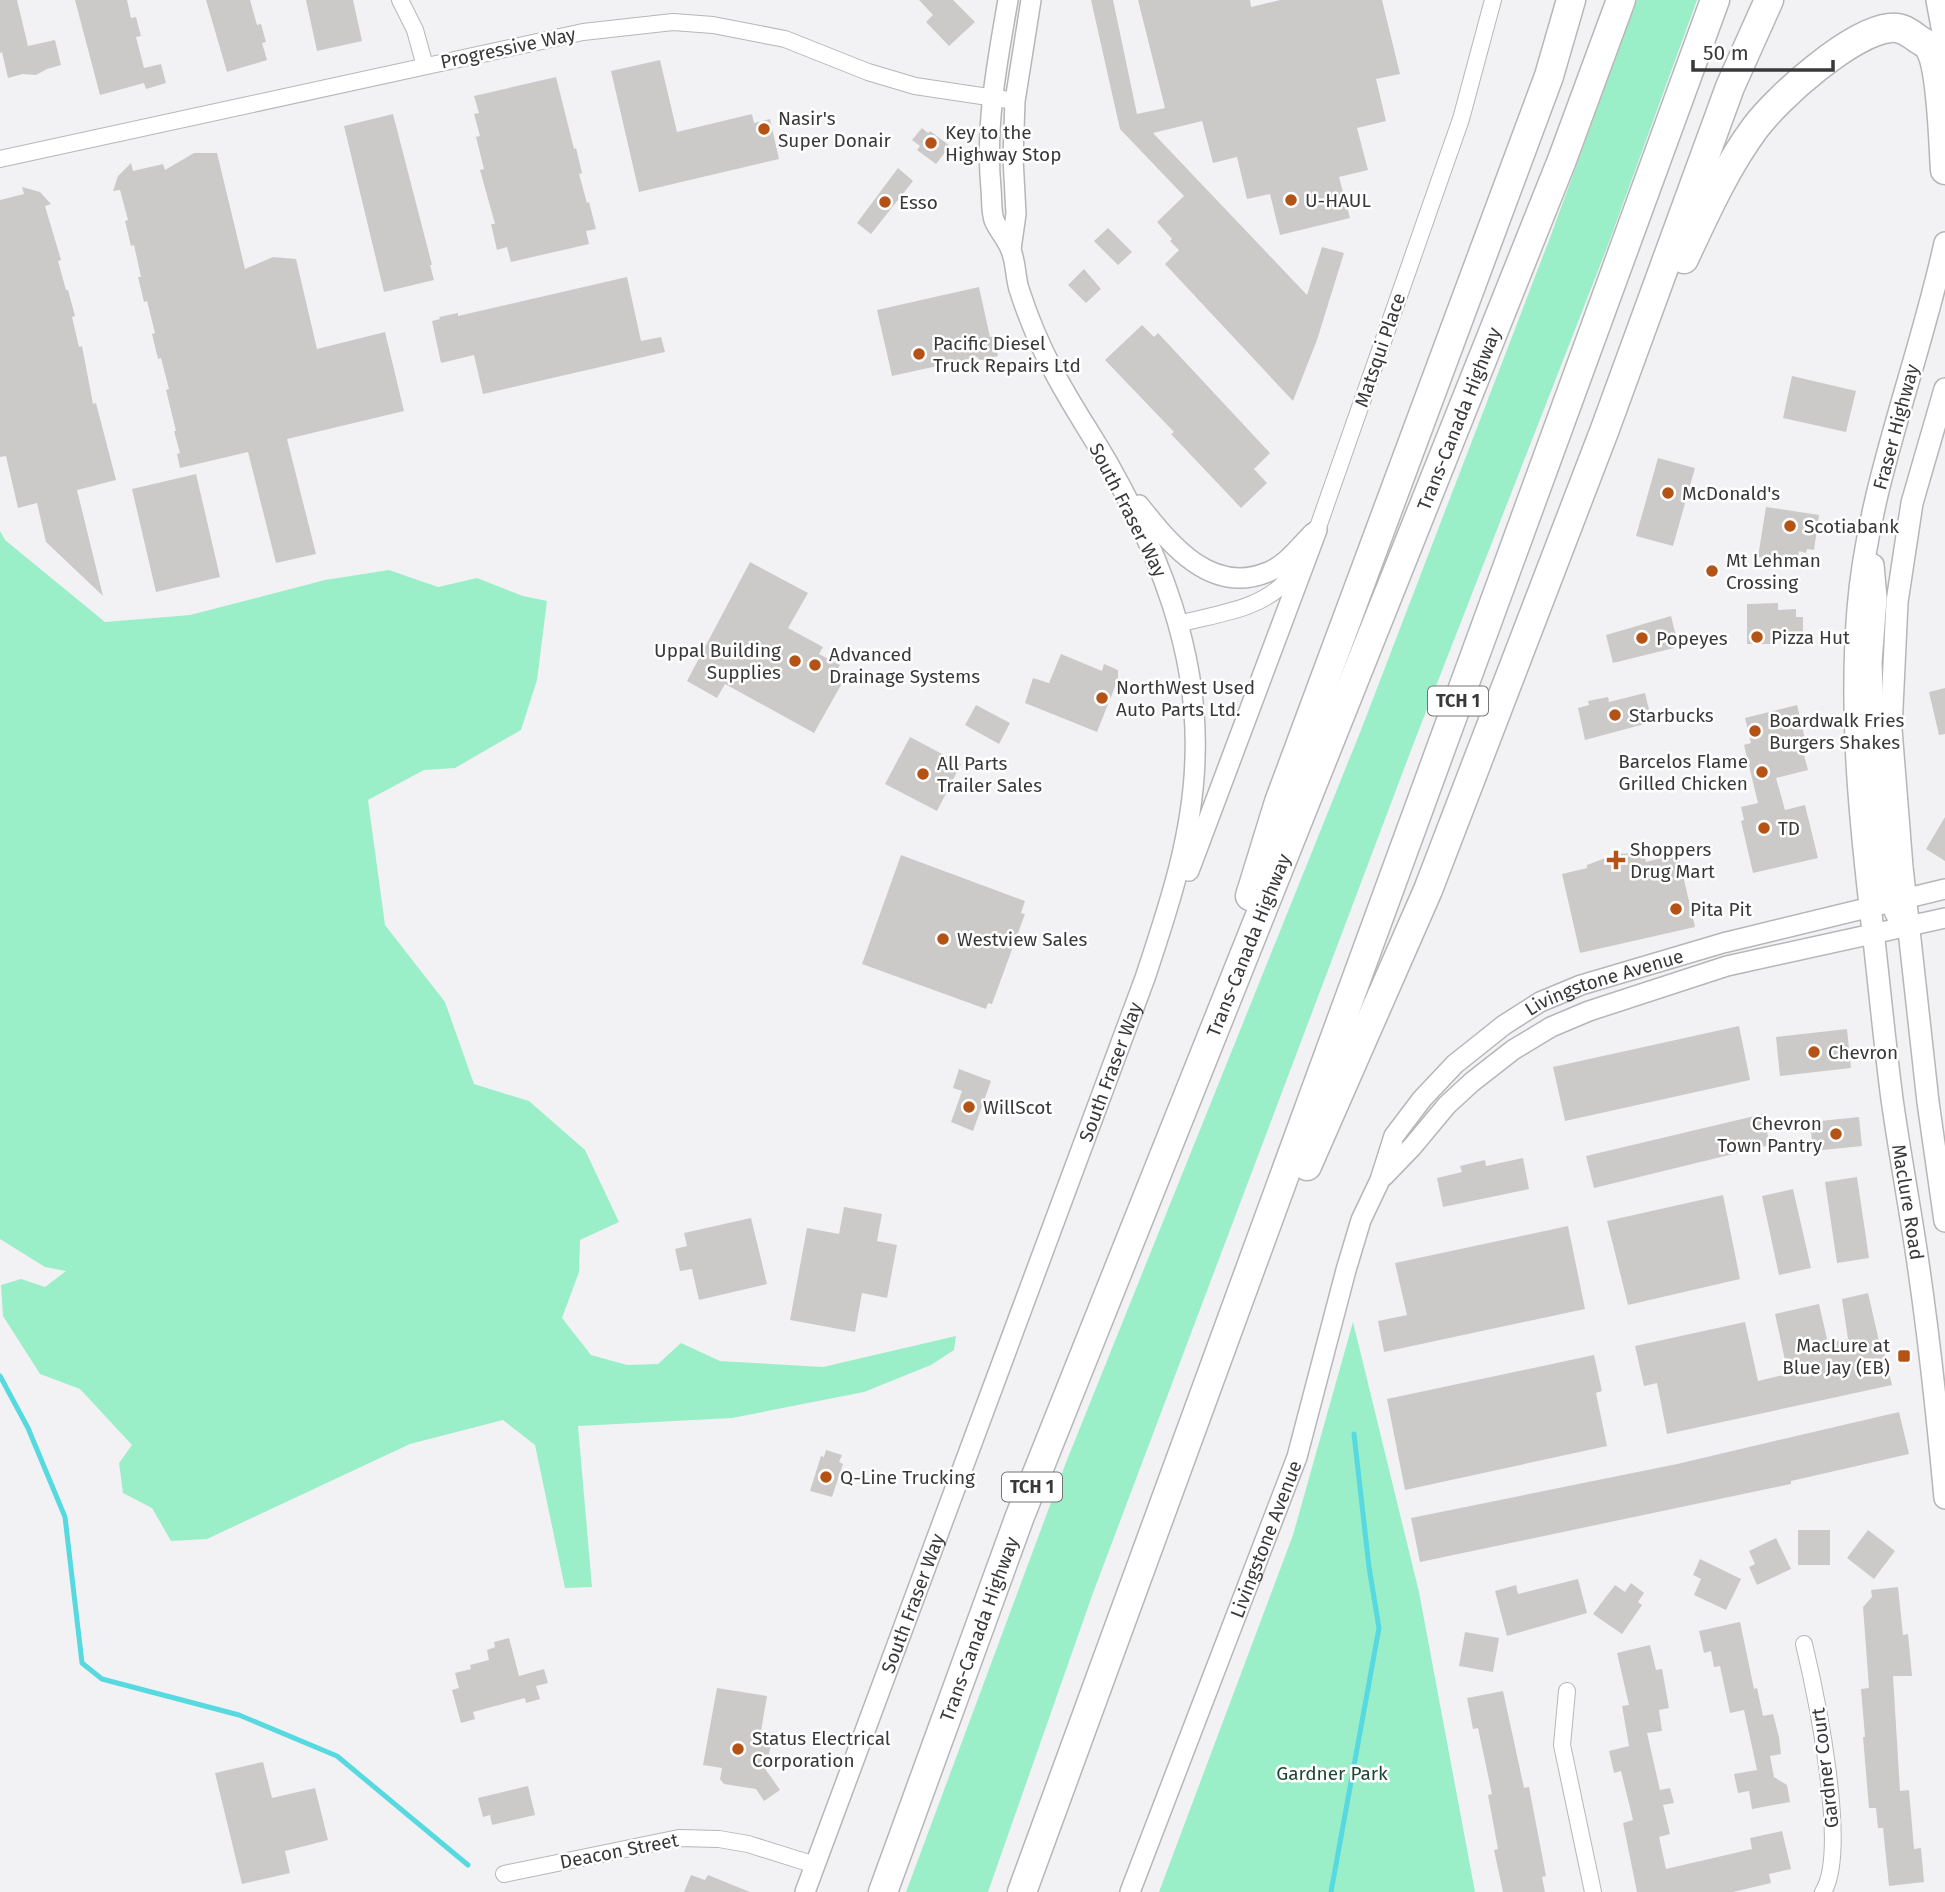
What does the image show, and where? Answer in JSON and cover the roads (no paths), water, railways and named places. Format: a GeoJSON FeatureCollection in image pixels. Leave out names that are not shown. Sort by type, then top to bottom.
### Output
{"type":"FeatureCollection","features":[{"type":"Feature","properties":{"kind":"highway"},"geometry":{"type":"LineString","coordinates":[[1192,1086],[1279,802],[1549,76],[1571,0]]}},
{"type":"Feature","properties":{"kind":"highway","name":"Trans-Canada Highway"},"geometry":{"type":"LineString","coordinates":[[883,1892],[1020,1516],[1552,186],[1621,0]]}},
{"type":"Feature","properties":{"kind":"highway","name":"TCH 1"},"geometry":{"type":"LineString","coordinates":[[1022,1892],[1715,0]]}},
{"type":"Feature","properties":{"kind":"highway"},"geometry":{"type":"LineString","coordinates":[[1202,1403],[1428,890],[1605,429],[1730,87],[1769,0]]}},
{"type":"Feature","properties":{"kind":"highway"},"geometry":{"type":"LineString","coordinates":[[1605,429],[1692,243],[1737,157],[1756,127],[1793,87],[1820,65],[1864,37],[1891,27],[1906,30],[1929,47],[1936,64],[1945,170]]}},
{"type":"Feature","properties":{"kind":"main road"},"geometry":{"type":"LineString","coordinates":[[1937,0],[1945,43]]}},
{"type":"Feature","properties":{"kind":"main road","name":"Fraser Highway"},"geometry":{"type":"LineString","coordinates":[[1909,926],[1889,902],[1857,792],[1854,711],[1858,606],[1870,536],[1906,384],[1931,307],[1945,243]]}},
{"type":"Feature","properties":{"kind":"main road","name":"Fraser Highway"},"geometry":{"type":"LineString","coordinates":[[1889,902],[1891,729],[1897,603],[1912,503],[1945,388]]}},
{"type":"Feature","properties":{"kind":"main road","name":"Maclure Road"},"geometry":{"type":"LineString","coordinates":[[1889,902],[1873,934],[1892,1098],[1935,1391],[1945,1498]]}},
{"type":"Feature","properties":{"kind":"main road","name":"Maclure Road"},"geometry":{"type":"LineString","coordinates":[[1909,926],[1928,1102],[1945,1221]]}},
{"type":"Feature","properties":{"kind":"street"},"geometry":{"type":"LineString","coordinates":[[400,0],[415,30],[425,66]]}},
{"type":"Feature","properties":{"kind":"street","name":"South Fraser Way"},"geometry":{"type":"LineString","coordinates":[[805,1892],[1145,978],[1177,879],[1190,816],[1195,758],[1194,703],[1179,624],[1149,543],[1044,351],[1019,288],[1011,249],[994,219],[988,160],[992,98],[1008,0]]}},
{"type":"Feature","properties":{"kind":"street","name":"South Fraser Way"},"geometry":{"type":"LineString","coordinates":[[1011,249],[1016,214],[1013,158],[1015,101],[1031,0]]}},
{"type":"Feature","properties":{"kind":"street","name":"Matsqui Place"},"geometry":{"type":"LineString","coordinates":[[1179,624],[1244,607],[1266,598],[1286,581],[1317,530],[1461,119],[1493,0]]}},
{"type":"Feature","properties":{"kind":"street","name":"Progressive Way"},"geometry":{"type":"LineString","coordinates":[[0,159],[583,32],[632,25],[713,25],[785,39],[867,72],[915,86],[1015,101]]}},
{"type":"Feature","properties":{"kind":"street"},"geometry":{"type":"LineString","coordinates":[[1107,462],[1140,506],[1177,548],[1195,564],[1214,575],[1242,577],[1267,573],[1281,565],[1317,530]]}},
{"type":"Feature","properties":{"kind":"street"},"geometry":{"type":"LineString","coordinates":[[1145,978],[1178,900],[1317,530]]}},
{"type":"Feature","properties":{"kind":"street","name":"Livingstone Avenue"},"geometry":{"type":"LineString","coordinates":[[1130,1892],[1297,1457],[1361,1220],[1380,1180],[1394,1136],[1422,1099],[1478,1045],[1540,1002],[1581,985],[1723,943],[1945,889]]}},
{"type":"Feature","properties":{"kind":"street","name":"Livingstone Avenue"},"geometry":{"type":"LineString","coordinates":[[1380,1180],[1447,1105],[1493,1065],[1551,1027],[1589,1011],[1727,966],[1945,918]]}},
{"type":"Feature","properties":{"kind":"street"},"geometry":{"type":"LineString","coordinates":[[1478,1045],[1493,1065]]}},
{"type":"Feature","properties":{"kind":"street","name":"Gardner Court"},"geometry":{"type":"LineString","coordinates":[[1804,1644],[1821,1718],[1833,1837],[1828,1885],[1823,1892]]}},
{"type":"Feature","properties":{"kind":"street"},"geometry":{"type":"LineString","coordinates":[[1567,1691],[1562,1745],[1593,1892]]}},
{"type":"Feature","properties":{"kind":"street","name":"Deacon Street"},"geometry":{"type":"LineString","coordinates":[[504,1874],[679,1838],[719,1839],[748,1844],[815,1865]]}},
{"type":"Feature","properties":{"kind":"waterway"},"geometry":{"type":"LineString","coordinates":[[0,1376],[28,1428],[65,1517],[82,1663],[102,1679],[239,1715],[337,1756],[468,1865]]}},
{"type":"Feature","properties":{"kind":"waterway"},"geometry":{"type":"LineString","coordinates":[[1331,1892],[1379,1628],[1369,1567],[1354,1434]]}},
{"type":"Feature","properties":{"kind":"place","name":"Nasir's Super Donair"},"geometry":{"type":"Point","coordinates":[764,129]}},
{"type":"Feature","properties":{"kind":"place","name":"Key to the Highway Stop"},"geometry":{"type":"Point","coordinates":[931,143]}},
{"type":"Feature","properties":{"kind":"place","name":"U-HAUL"},"geometry":{"type":"Point","coordinates":[1291,200]}},
{"type":"Feature","properties":{"kind":"place","name":"Esso"},"geometry":{"type":"Point","coordinates":[885,202]}},
{"type":"Feature","properties":{"kind":"place","name":"Pacific Diesel Truck Repairs Ltd"},"geometry":{"type":"Point","coordinates":[919,354]}},
{"type":"Feature","properties":{"kind":"place","name":"McDonald's"},"geometry":{"type":"Point","coordinates":[1668,493]}},
{"type":"Feature","properties":{"kind":"place","name":"Scotiabank"},"geometry":{"type":"Point","coordinates":[1790,526]}},
{"type":"Feature","properties":{"kind":"place","name":"Mt Lehman Crossing"},"geometry":{"type":"Point","coordinates":[1712,571]}},
{"type":"Feature","properties":{"kind":"place","name":"Pizza Hut"},"geometry":{"type":"Point","coordinates":[1757,637]}},
{"type":"Feature","properties":{"kind":"place","name":"Popeyes"},"geometry":{"type":"Point","coordinates":[1642,638]}},
{"type":"Feature","properties":{"kind":"place","name":"Uppal Building Supplies"},"geometry":{"type":"Point","coordinates":[795,661]}},
{"type":"Feature","properties":{"kind":"place","name":"Advanced Drainage Systems"},"geometry":{"type":"Point","coordinates":[815,665]}},
{"type":"Feature","properties":{"kind":"place","name":"NorthWest Used Auto Parts Ltd."},"geometry":{"type":"Point","coordinates":[1102,698]}},
{"type":"Feature","properties":{"kind":"place","name":"Starbucks"},"geometry":{"type":"Point","coordinates":[1615,715]}},
{"type":"Feature","properties":{"kind":"place","name":"Boardwalk Fries Burgers Shakes"},"geometry":{"type":"Point","coordinates":[1755,731]}},
{"type":"Feature","properties":{"kind":"place","name":"Barcelos Flame Grilled Chicken"},"geometry":{"type":"Point","coordinates":[1762,772]}},
{"type":"Feature","properties":{"kind":"place","name":"All Parts Trailer Sales"},"geometry":{"type":"Point","coordinates":[923,774]}},
{"type":"Feature","properties":{"kind":"place","name":"TD"},"geometry":{"type":"Point","coordinates":[1764,828]}},
{"type":"Feature","properties":{"kind":"place","name":"Shoppers Drug Mart"},"geometry":{"type":"Point","coordinates":[1616,860]}},
{"type":"Feature","properties":{"kind":"place","name":"Pita Pit"},"geometry":{"type":"Point","coordinates":[1676,909]}},
{"type":"Feature","properties":{"kind":"place","name":"Westview Sales"},"geometry":{"type":"Point","coordinates":[943,939]}},
{"type":"Feature","properties":{"kind":"place","name":"Chevron"},"geometry":{"type":"Point","coordinates":[1814,1052]}},
{"type":"Feature","properties":{"kind":"place","name":"WillScot"},"geometry":{"type":"Point","coordinates":[969,1107]}},
{"type":"Feature","properties":{"kind":"place","name":"Chevron Town Pantry"},"geometry":{"type":"Point","coordinates":[1836,1134]}},
{"type":"Feature","properties":{"kind":"place","name":"MacLure at Blue Jay (EB)"},"geometry":{"type":"Point","coordinates":[1904,1356]}},
{"type":"Feature","properties":{"kind":"place","name":"Q-Line Trucking"},"geometry":{"type":"Point","coordinates":[826,1477]}},
{"type":"Feature","properties":{"kind":"place","name":"Status Electrical Corporation"},"geometry":{"type":"Point","coordinates":[738,1749]}},
{"type":"Feature","properties":{"kind":"park label","name":"Gardner Park"},"geometry":{"type":"Point","coordinates":[1332,1773]}}]}
